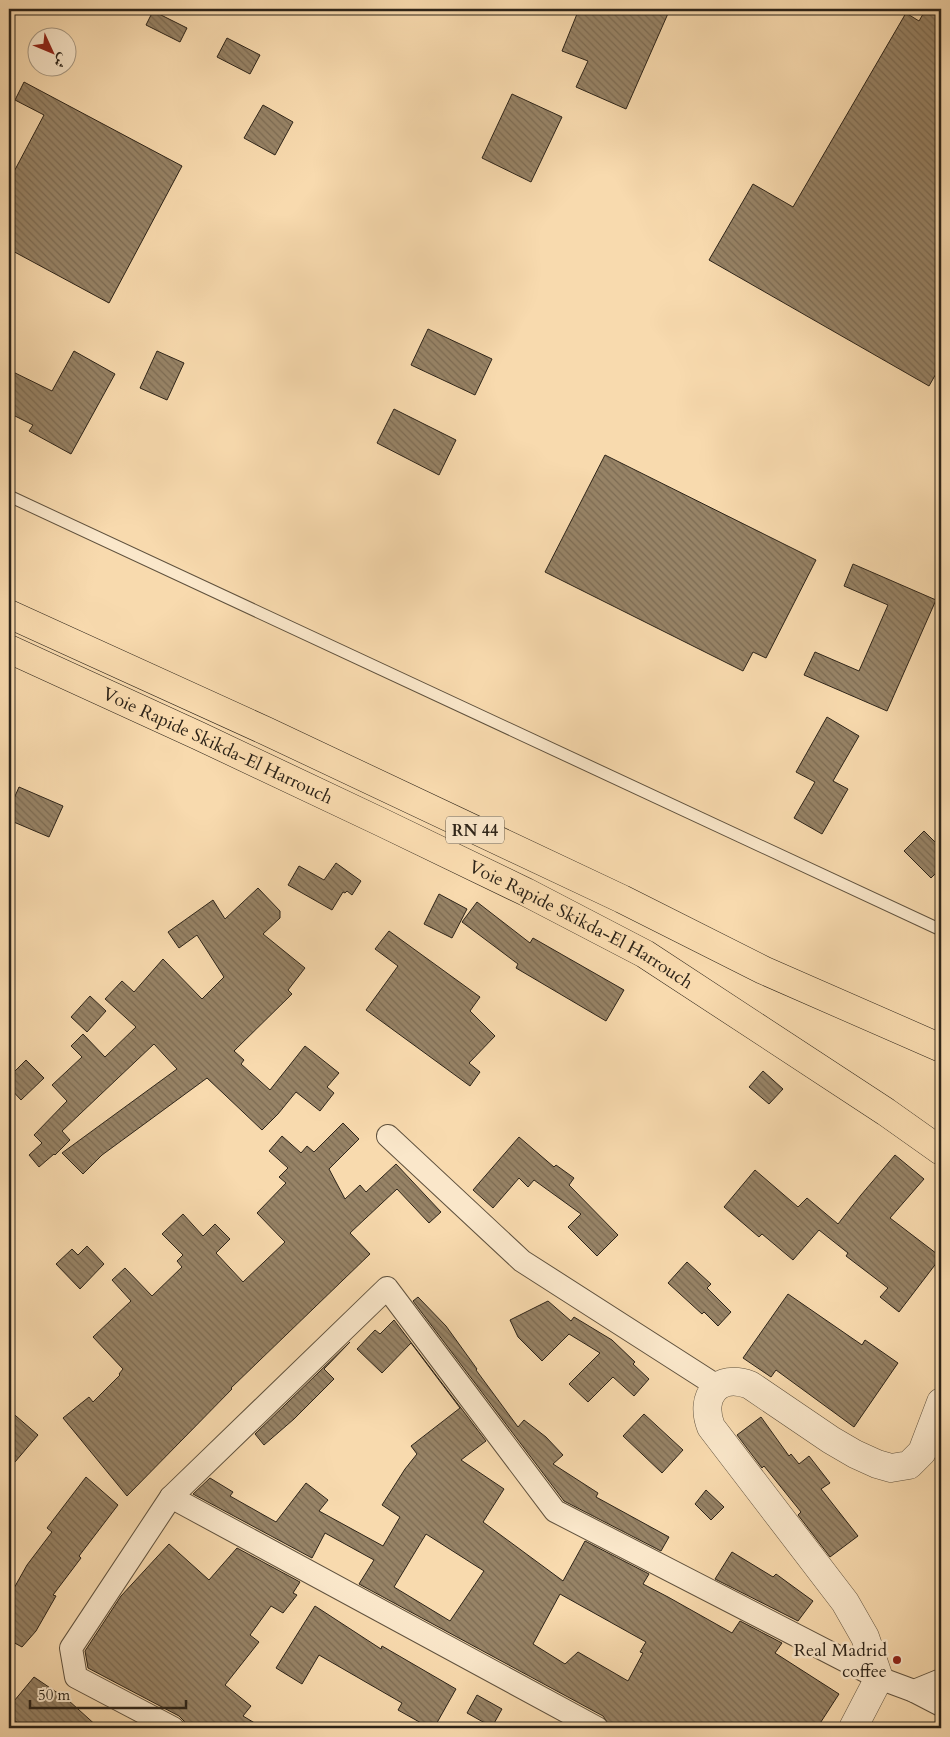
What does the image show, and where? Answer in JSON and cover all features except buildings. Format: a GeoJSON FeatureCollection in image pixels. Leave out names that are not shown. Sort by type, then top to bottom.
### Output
{"type":"FeatureCollection","features":[{"type":"Feature","properties":{"kind":"highway","name":"Voie Rapide Skikda-El Harrouch"},"geometry":{"type":"LineString","coordinates":[[9,614],[266,731],[622,899],[763,970],[941,1048]]}},
{"type":"Feature","properties":{"kind":"highway","name":"Voie Rapide Skikda-El Harrouch"},"geometry":{"type":"LineString","coordinates":[[9,649],[383,823],[526,892],[645,954],[878,1107],[941,1151]]}},
{"type":"Feature","properties":{"kind":"street"},"geometry":{"type":"LineString","coordinates":[[388,1136],[522,1261],[717,1386]]}},
{"type":"Feature","properties":{"kind":"street"},"geometry":{"type":"LineString","coordinates":[[173,1728],[76,1677],[71,1648],[171,1497],[387,1288],[555,1511],[879,1678],[914,1691],[941,1705]]}},
{"type":"Feature","properties":{"kind":"street"},"geometry":{"type":"LineString","coordinates":[[853,1728],[879,1678],[865,1637],[845,1602],[711,1427],[707,1410],[708,1401],[717,1386],[723,1383],[737,1382],[750,1385],[831,1440],[877,1464],[892,1468],[909,1465],[922,1452],[941,1402]]}},
{"type":"Feature","properties":{"kind":"street"},"geometry":{"type":"LineString","coordinates":[[171,1497],[597,1728]]}},
{"type":"Feature","properties":{"kind":"street"},"geometry":{"type":"LineString","coordinates":[[914,1691],[941,1680]]}},
{"type":"Feature","properties":{"kind":"lane"},"geometry":{"type":"LineString","coordinates":[[9,496],[941,930]]}},
{"type":"Feature","properties":{"kind":"place","name":"Real Madrid coffee"},"geometry":{"type":"Point","coordinates":[897,1660]}}]}
